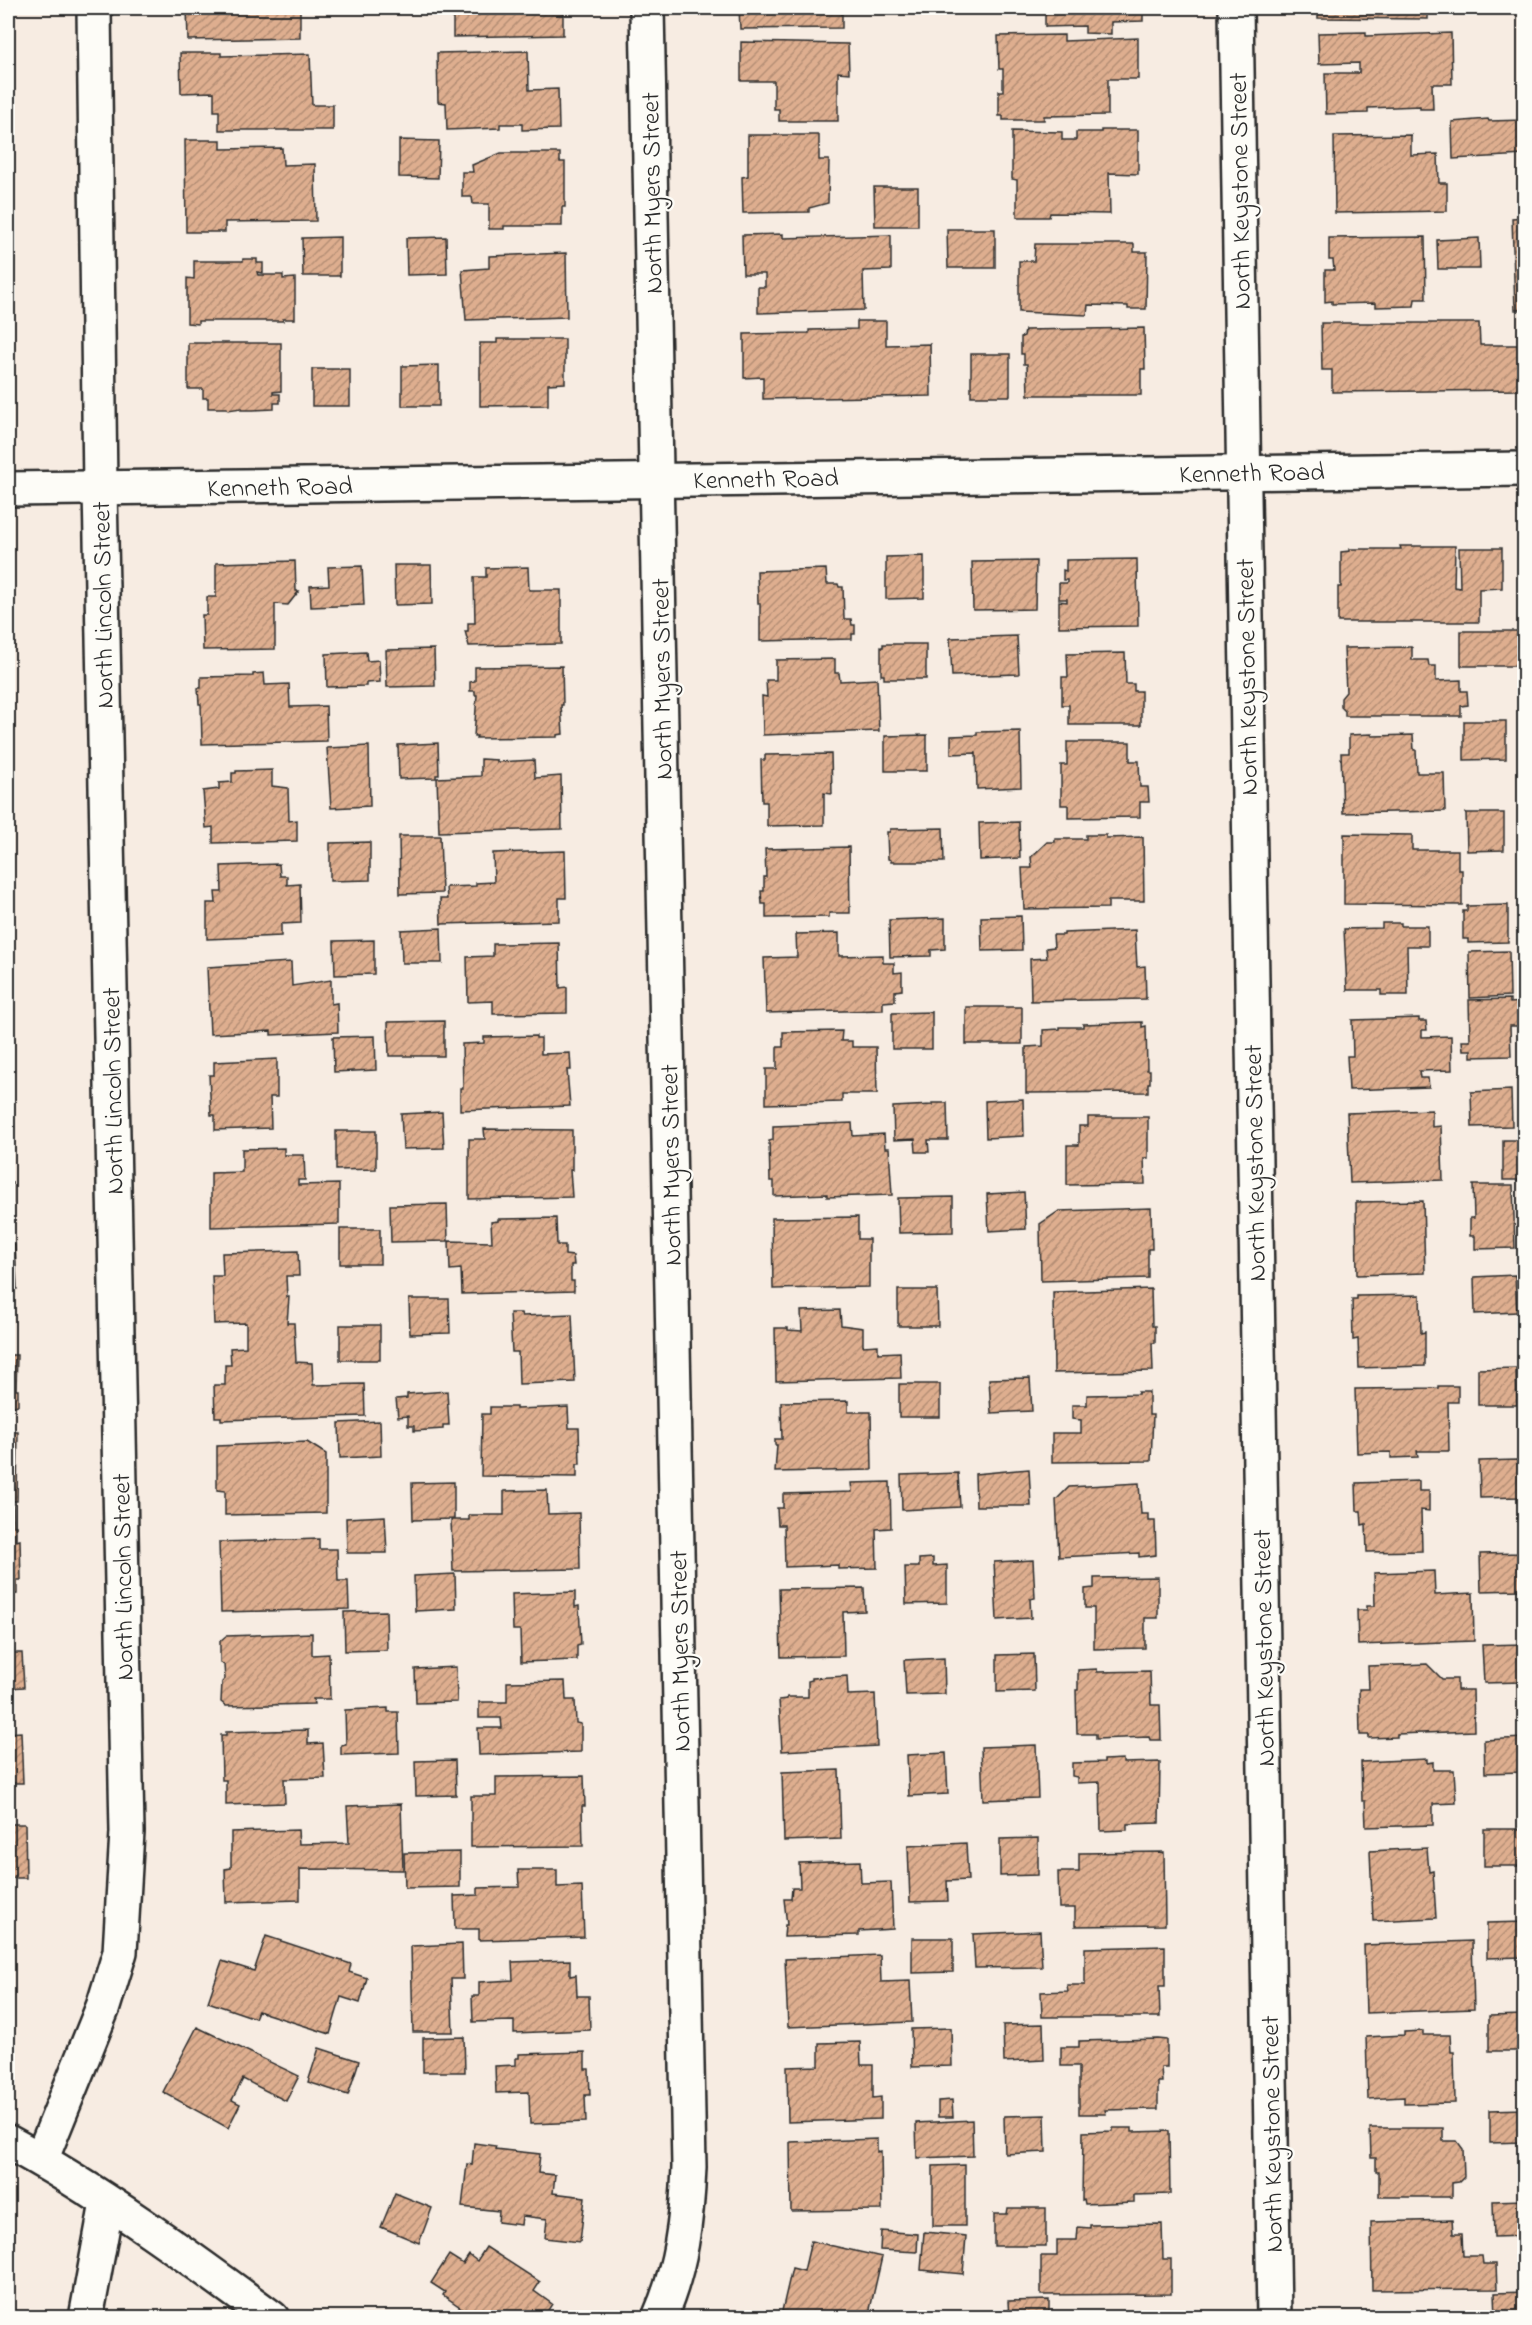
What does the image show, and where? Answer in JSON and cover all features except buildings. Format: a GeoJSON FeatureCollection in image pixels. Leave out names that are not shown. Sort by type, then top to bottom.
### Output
{"type":"FeatureCollection","features":[{"type":"Feature","properties":{"kind":"street","name":"North Lincoln Street"},"geometry":{"type":"LineString","coordinates":[[41,2160],[103,2007],[120,1952],[127,1832],[100,489],[94,8]]}},
{"type":"Feature","properties":{"kind":"street","name":"North Myers Street"},"geometry":{"type":"LineString","coordinates":[[647,8],[689,2167],[684,2238],[675,2277],[658,2318]]}},
{"type":"Feature","properties":{"kind":"street","name":"North Keystone Street"},"geometry":{"type":"LineString","coordinates":[[1236,8],[1274,2318]]}},
{"type":"Feature","properties":{"kind":"street","name":"Kenneth Road"},"geometry":{"type":"LineString","coordinates":[[8,489],[1524,469]]}},
{"type":"Feature","properties":{"kind":"street"},"geometry":{"type":"LineString","coordinates":[[8,2142],[41,2160],[107,2203],[272,2318]]}},
{"type":"Feature","properties":{"kind":"street"},"geometry":{"type":"LineString","coordinates":[[86,2318],[107,2203]]}}]}
